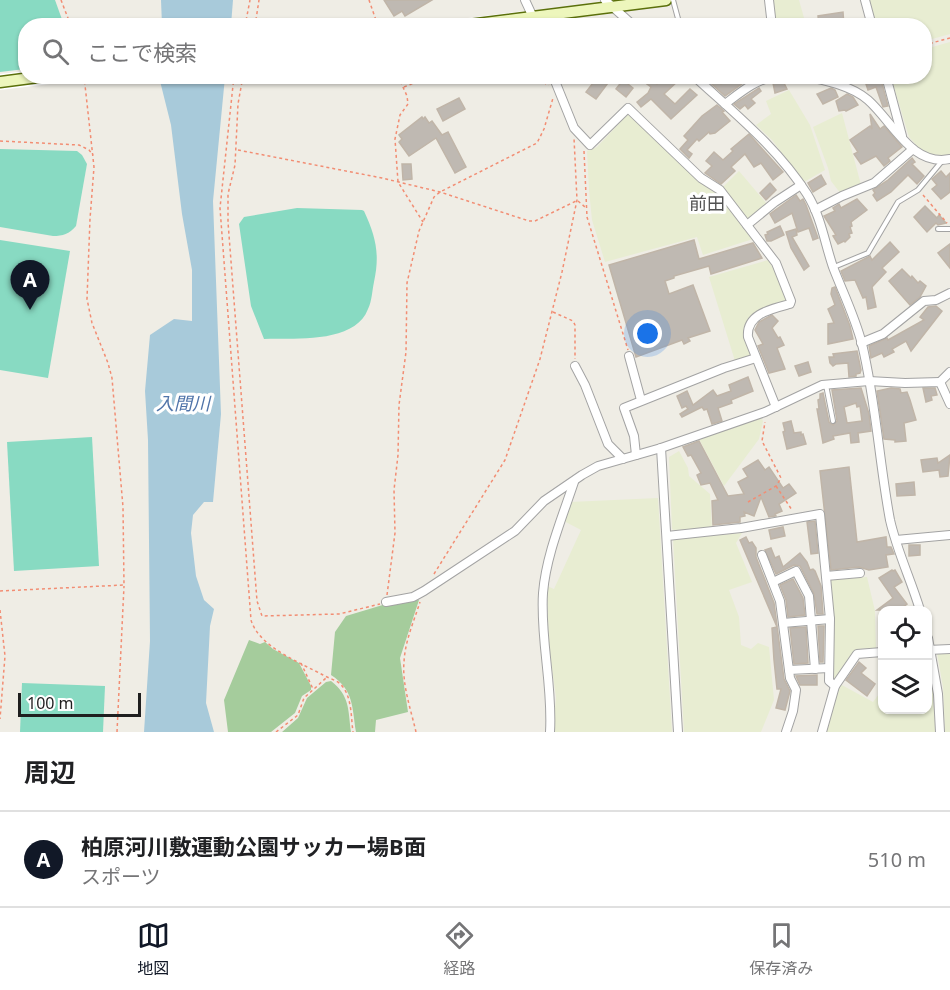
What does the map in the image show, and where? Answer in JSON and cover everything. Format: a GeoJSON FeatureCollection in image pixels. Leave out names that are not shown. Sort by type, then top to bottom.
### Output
{"type":"FeatureCollection","features":[{"type":"Feature","properties":{"kind":"street"},"geometry":{"type":"LineString","coordinates":[[525,0],[530,18]]}},
{"type":"Feature","properties":{"kind":"street"},"geometry":{"type":"LineString","coordinates":[[541,18],[609,4],[666,0]]}},
{"type":"Feature","properties":{"kind":"street"},"geometry":{"type":"LineString","coordinates":[[769,0],[771,18]]}},
{"type":"Feature","properties":{"kind":"street"},"geometry":{"type":"LineString","coordinates":[[865,0],[870,18]]}},
{"type":"Feature","properties":{"kind":"street"},"geometry":{"type":"LineString","coordinates":[[609,4],[625,18]]}},
{"type":"Feature","properties":{"kind":"street"},"geometry":{"type":"LineString","coordinates":[[0,82],[18,80]]}},
{"type":"Feature","properties":{"kind":"street"},"geometry":{"type":"LineString","coordinates":[[703,84],[760,136],[801,185],[815,210],[834,267],[851,308],[861,343],[890,520],[919,606]]}},
{"type":"Feature","properties":{"kind":"street"},"geometry":{"type":"LineString","coordinates":[[724,104],[753,84]]}},
{"type":"Feature","properties":{"kind":"street"},"geometry":{"type":"LineString","coordinates":[[837,84],[868,100],[913,149],[928,159],[946,160]]}},
{"type":"Feature","properties":{"kind":"street"},"geometry":{"type":"LineString","coordinates":[[888,84],[903,139]]}},
{"type":"Feature","properties":{"kind":"street"},"geometry":{"type":"LineString","coordinates":[[556,86],[574,128],[590,145],[628,108],[694,172],[720,190],[776,263],[791,301],[790,304],[771,309],[748,325],[748,337],[776,407]]}},
{"type":"Feature","properties":{"kind":"street"},"geometry":{"type":"LineString","coordinates":[[815,210],[874,183],[913,149]]}},
{"type":"Feature","properties":{"kind":"street"},"geometry":{"type":"LineString","coordinates":[[747,225],[775,202],[801,185]]}},
{"type":"Feature","properties":{"kind":"street"},"geometry":{"type":"LineString","coordinates":[[861,343],[883,334],[924,301],[936,300],[950,294]]}},
{"type":"Feature","properties":{"kind":"street"},"geometry":{"type":"LineString","coordinates":[[629,356],[641,400]]}},
{"type":"Feature","properties":{"kind":"street"},"geometry":{"type":"LineString","coordinates":[[636,455],[634,436],[624,408],[724,368],[756,358]]}},
{"type":"Feature","properties":{"kind":"street"},"geometry":{"type":"LineString","coordinates":[[575,366],[585,385],[608,444],[622,459]]}},
{"type":"Feature","properties":{"kind":"street"},"geometry":{"type":"LineString","coordinates":[[386,602],[413,597],[424,591],[515,531],[544,501],[598,466],[661,448],[765,412],[812,389],[826,385],[869,381],[940,382],[950,372]]}},
{"type":"Feature","properties":{"kind":"street"},"geometry":{"type":"LineString","coordinates":[[940,382],[950,404]]}},
{"type":"Feature","properties":{"kind":"street"},"geometry":{"type":"LineString","coordinates":[[661,448],[678,732]]}},
{"type":"Feature","properties":{"kind":"street"},"geometry":{"type":"LineString","coordinates":[[550,732],[551,699],[544,637],[543,593],[553,547],[574,482]]}},
{"type":"Feature","properties":{"kind":"street"},"geometry":{"type":"LineString","coordinates":[[667,536],[741,528],[820,514],[830,619],[829,681],[835,686]]}},
{"type":"Feature","properties":{"kind":"street"},"geometry":{"type":"LineString","coordinates":[[896,540],[950,536]]}},
{"type":"Feature","properties":{"kind":"street"},"geometry":{"type":"LineString","coordinates":[[762,555],[780,601],[790,678],[796,690],[793,711],[786,732]]}},
{"type":"Feature","properties":{"kind":"street"},"geometry":{"type":"LineString","coordinates":[[773,582],[796,572],[809,596],[815,669]]}},
{"type":"Feature","properties":{"kind":"street"},"geometry":{"type":"LineString","coordinates":[[826,576],[860,573]]}},
{"type":"Feature","properties":{"kind":"street"},"geometry":{"type":"LineString","coordinates":[[783,623],[830,619]]}},
{"type":"Feature","properties":{"kind":"street"},"geometry":{"type":"LineString","coordinates":[[932,650],[950,648]]}},
{"type":"Feature","properties":{"kind":"street"},"geometry":{"type":"LineString","coordinates":[[822,732],[835,686],[857,654],[878,652]]}},
{"type":"Feature","properties":{"kind":"street"},"geometry":{"type":"LineString","coordinates":[[931,660],[938,694],[940,732]]}},
{"type":"Feature","properties":{"kind":"street"},"geometry":{"type":"LineString","coordinates":[[789,670],[830,668]]}},
{"type":"Feature","properties":{"kind":"lane"},"geometry":{"type":"LineString","coordinates":[[673,0],[678,18]]}},
{"type":"Feature","properties":{"kind":"lane"},"geometry":{"type":"LineString","coordinates":[[834,267],[868,253],[898,202],[918,190],[946,160]]}},
{"type":"Feature","properties":{"kind":"lane"},"geometry":{"type":"LineString","coordinates":[[938,229],[950,227]]}},
{"type":"Feature","properties":{"kind":"lane"},"geometry":{"type":"LineString","coordinates":[[826,385],[833,421]]}},
{"type":"Feature","properties":{"kind":"path"},"geometry":{"type":"LineString","coordinates":[[61,0],[68,18]]}},
{"type":"Feature","properties":{"kind":"path"},"geometry":{"type":"LineString","coordinates":[[247,18],[250,0]]}},
{"type":"Feature","properties":{"kind":"path"},"geometry":{"type":"LineString","coordinates":[[256,18],[259,0]]}},
{"type":"Feature","properties":{"kind":"path"},"geometry":{"type":"LineString","coordinates":[[369,0],[375,18]]}},
{"type":"Feature","properties":{"kind":"path"},"geometry":{"type":"LineString","coordinates":[[932,43],[950,38]]}},
{"type":"Feature","properties":{"kind":"path"},"geometry":{"type":"LineString","coordinates":[[85,84],[94,156],[87,299],[92,322],[105,352],[112,378],[123,507],[124,585],[117,732]]}},
{"type":"Feature","properties":{"kind":"path"},"geometry":{"type":"LineString","coordinates":[[233,84],[220,208],[251,620],[254,631],[279,651],[326,678],[339,682],[348,696],[353,732]]}},
{"type":"Feature","properties":{"kind":"path"},"geometry":{"type":"LineString","coordinates":[[242,84],[238,104],[235,165],[228,194],[228,222],[256,590],[262,616],[339,614],[386,602],[396,533],[394,490],[398,455],[399,405],[406,352],[407,283],[423,222],[434,198],[440,192],[537,143],[544,129],[556,86]]}},
{"type":"Feature","properties":{"kind":"path"},"geometry":{"type":"LineString","coordinates":[[402,84],[408,104],[400,115],[395,139],[398,182],[423,222]]}},
{"type":"Feature","properties":{"kind":"path"},"geometry":{"type":"LineString","coordinates":[[403,87],[411,84]]}},
{"type":"Feature","properties":{"kind":"path"},"geometry":{"type":"LineString","coordinates":[[416,732],[404,677],[405,647],[424,591],[505,460],[540,359],[577,200],[574,128]]}},
{"type":"Feature","properties":{"kind":"path"},"geometry":{"type":"LineString","coordinates":[[0,141],[79,145],[89,150],[94,156]]}},
{"type":"Feature","properties":{"kind":"path"},"geometry":{"type":"LineString","coordinates":[[590,145],[584,150],[583,155],[585,207],[629,356]]}},
{"type":"Feature","properties":{"kind":"path"},"geometry":{"type":"LineString","coordinates":[[236,150],[440,192],[529,221],[535,221],[577,200]]}},
{"type":"Feature","properties":{"kind":"path"},"geometry":{"type":"LineString","coordinates":[[918,190],[950,227]]}},
{"type":"Feature","properties":{"kind":"path"},"geometry":{"type":"LineString","coordinates":[[577,200],[585,207]]}},
{"type":"Feature","properties":{"kind":"path"},"geometry":{"type":"LineString","coordinates":[[552,311],[573,321],[575,325],[575,366]]}},
{"type":"Feature","properties":{"kind":"path"},"geometry":{"type":"LineString","coordinates":[[748,502],[776,486],[781,478],[762,441],[766,424],[765,412]]}},
{"type":"Feature","properties":{"kind":"path"},"geometry":{"type":"LineString","coordinates":[[776,486],[788,503],[794,519]]}},
{"type":"Feature","properties":{"kind":"path"},"geometry":{"type":"LineString","coordinates":[[0,591],[124,585]]}},
{"type":"Feature","properties":{"kind":"path"},"geometry":{"type":"LineString","coordinates":[[0,610],[5,656],[0,719]]}},
{"type":"Feature","properties":{"kind":"path"},"geometry":{"type":"LineString","coordinates":[[300,663],[313,690]]}},
{"type":"Feature","properties":{"kind":"path"},"geometry":{"type":"LineString","coordinates":[[276,732],[298,715],[304,698],[326,678]]}},
{"type":"Feature","properties":{"kind":"green space"},"geometry":{"type":"Polygon","coordinates":[[[0,0],[55,0],[61,18],[18,18],[18,70],[0,72],[0,0]]]}},
{"type":"Feature","properties":{"kind":"green space"},"geometry":{"type":"Polygon","coordinates":[[[774,0],[799,0],[804,18],[775,18],[774,0]]]}},
{"type":"Feature","properties":{"kind":"green space"},"geometry":{"type":"Polygon","coordinates":[[[869,0],[950,0],[950,34],[932,39],[932,18],[874,18],[869,0]]]}},
{"type":"Feature","properties":{"kind":"green space"},"geometry":{"type":"Polygon","coordinates":[[[950,42],[950,156],[930,154],[919,148],[909,137],[893,84],[932,84],[932,47],[950,42]]]}},
{"type":"Feature","properties":{"kind":"green space"},"geometry":{"type":"Polygon","coordinates":[[[789,90],[810,125],[825,170],[804,182],[772,140],[756,125],[771,114],[766,101],[789,90]]]}},
{"type":"Feature","properties":{"kind":"green space"},"geometry":{"type":"Polygon","coordinates":[[[842,113],[861,185],[841,194],[831,181],[813,127],[842,113]]]}},
{"type":"Feature","properties":{"kind":"green space"},"geometry":{"type":"Polygon","coordinates":[[[628,114],[690,172],[716,191],[753,239],[703,255],[697,237],[605,262],[592,220],[587,151],[597,147],[628,114]]]}},
{"type":"Feature","properties":{"kind":"green space"},"geometry":{"type":"Polygon","coordinates":[[[0,149],[77,151],[82,155],[87,164],[76,226],[73,229],[66,234],[53,236],[0,227],[0,149]]]}},
{"type":"Feature","properties":{"kind":"green space"},"geometry":{"type":"Polygon","coordinates":[[[739,171],[767,204],[750,219],[722,188],[739,171]]]}},
{"type":"Feature","properties":{"kind":"green space"},"geometry":{"type":"Polygon","coordinates":[[[297,208],[364,211],[377,254],[370,303],[361,320],[337,334],[322,337],[264,339],[251,306],[239,224],[244,217],[297,208]]]}},
{"type":"Feature","properties":{"kind":"green space"},"geometry":{"type":"Polygon","coordinates":[[[0,240],[70,251],[48,378],[0,370],[0,240]]]}},
{"type":"Feature","properties":{"kind":"green space"},"geometry":{"type":"Polygon","coordinates":[[[768,260],[777,274],[787,299],[751,317],[745,324],[744,332],[750,354],[749,357],[735,361],[709,277],[768,260]]]}},
{"type":"Feature","properties":{"kind":"green space"},"geometry":{"type":"Polygon","coordinates":[[[760,417],[763,421],[759,439],[724,486],[698,437],[760,417]]]}},
{"type":"Feature","properties":{"kind":"green space"},"geometry":{"type":"Polygon","coordinates":[[[92,437],[99,566],[14,571],[7,442],[92,437]]]}},
{"type":"Feature","properties":{"kind":"green space"},"geometry":{"type":"Polygon","coordinates":[[[679,451],[688,468],[689,476],[710,494],[712,528],[672,529],[669,457],[679,451]]]}},
{"type":"Feature","properties":{"kind":"green space"},"geometry":{"type":"Polygon","coordinates":[[[658,498],[672,732],[553,732],[556,697],[549,647],[547,586],[554,589],[581,530],[560,519],[570,502],[658,498]]]}},
{"type":"Feature","properties":{"kind":"green space"},"geometry":{"type":"Polygon","coordinates":[[[742,533],[736,543],[752,582],[729,590],[739,617],[741,645],[751,649],[758,643],[769,647],[774,700],[761,732],[684,732],[673,539],[742,533]]]}},
{"type":"Feature","properties":{"kind":"green space"},"geometry":{"type":"Polygon","coordinates":[[[867,577],[875,611],[876,648],[857,649],[836,679],[833,679],[834,633],[830,580],[867,577]]]}},
{"type":"Feature","properties":{"kind":"green space"},"geometry":{"type":"Polygon","coordinates":[[[419,600],[400,658],[408,712],[376,720],[375,732],[356,732],[348,693],[331,675],[335,632],[346,616],[386,604],[419,600]]]}},
{"type":"Feature","properties":{"kind":"green space"},"geometry":{"type":"Polygon","coordinates":[[[249,640],[260,644],[265,642],[299,663],[311,686],[311,690],[302,696],[295,713],[271,732],[228,732],[224,700],[249,640]]]}},
{"type":"Feature","properties":{"kind":"green space"},"geometry":{"type":"Polygon","coordinates":[[[937,653],[950,653],[950,732],[945,732],[943,687],[937,653]]]}},
{"type":"Feature","properties":{"kind":"green space"},"geometry":{"type":"Polygon","coordinates":[[[331,681],[345,698],[351,732],[282,732],[298,718],[307,698],[326,682],[331,681]]]}},
{"type":"Feature","properties":{"kind":"green space"},"geometry":{"type":"Polygon","coordinates":[[[22,683],[105,686],[103,732],[20,732],[22,683]]]}},
{"type":"Feature","properties":{"kind":"green space"},"geometry":{"type":"Polygon","coordinates":[[[840,684],[873,702],[878,695],[878,714],[932,714],[932,684],[936,732],[826,732],[840,684]]]}},
{"type":"Feature","properties":{"kind":"water"},"geometry":{"type":"Polygon","coordinates":[[[161,0],[233,0],[232,18],[162,18],[161,0]]]}},
{"type":"Feature","properties":{"kind":"water","name":"入間川"},"geometry":{"type":"Polygon","coordinates":[[[161,84],[224,84],[213,201],[221,414],[213,502],[204,502],[193,515],[191,533],[196,576],[204,600],[214,609],[210,626],[206,703],[214,732],[144,732],[150,641],[148,440],[145,391],[150,335],[174,319],[192,321],[192,270],[182,214],[171,125],[161,84]]]}},
{"type":"Feature","properties":{"kind":"pier"},"geometry":{"type":"Polygon","coordinates":[[[524,11],[526,18],[468,18],[524,11]]]}},
{"type":"Feature","properties":{"kind":"pier"},"geometry":{"type":"Polygon","coordinates":[[[18,72],[18,84],[50,84],[0,90],[0,74],[18,72]]]}},
{"type":"Feature","properties":{"kind":"building"},"geometry":{"type":"Polygon","coordinates":[[[384,0],[432,0],[405,16],[402,11],[394,16],[384,0]]]}},
{"type":"Feature","properties":{"kind":"building"},"geometry":{"type":"Polygon","coordinates":[[[843,12],[843,18],[818,18],[818,16],[843,12]]]}},
{"type":"Feature","properties":{"kind":"building"},"geometry":{"type":"Polygon","coordinates":[[[592,84],[607,84],[596,99],[586,92],[592,84]]]}},
{"type":"Feature","properties":{"kind":"building"},"geometry":{"type":"Polygon","coordinates":[[[620,84],[628,84],[633,88],[626,97],[616,89],[620,84]]]}},
{"type":"Feature","properties":{"kind":"building"},"geometry":{"type":"Polygon","coordinates":[[[647,84],[675,84],[664,94],[675,104],[690,89],[697,95],[671,119],[651,99],[641,107],[637,102],[648,93],[651,87],[647,84]]]}},
{"type":"Feature","properties":{"kind":"building"},"geometry":{"type":"Polygon","coordinates":[[[712,84],[742,84],[725,96],[712,84]]]}},
{"type":"Feature","properties":{"kind":"building"},"geometry":{"type":"Polygon","coordinates":[[[773,84],[784,84],[787,89],[775,93],[773,84]]]}},
{"type":"Feature","properties":{"kind":"building"},"geometry":{"type":"Polygon","coordinates":[[[866,84],[882,84],[888,106],[883,107],[876,87],[868,90],[866,84]]]}},
{"type":"Feature","properties":{"kind":"building"},"geometry":{"type":"Polygon","coordinates":[[[759,88],[761,91],[751,99],[755,103],[748,109],[745,105],[740,109],[734,104],[759,88]]]}},
{"type":"Feature","properties":{"kind":"building"},"geometry":{"type":"Polygon","coordinates":[[[831,88],[835,90],[838,97],[823,104],[817,94],[831,88]]]}},
{"type":"Feature","properties":{"kind":"building"},"geometry":{"type":"Polygon","coordinates":[[[847,94],[853,97],[858,105],[846,111],[839,111],[836,101],[847,94]]]}},
{"type":"Feature","properties":{"kind":"building"},"geometry":{"type":"Polygon","coordinates":[[[459,98],[465,109],[443,121],[437,109],[459,98]]]}},
{"type":"Feature","properties":{"kind":"building"},"geometry":{"type":"Polygon","coordinates":[[[717,105],[730,121],[715,133],[710,134],[709,132],[699,141],[697,139],[687,150],[692,154],[689,158],[680,149],[688,140],[684,136],[702,116],[717,105]]]}},
{"type":"Feature","properties":{"kind":"building"},"geometry":{"type":"Polygon","coordinates":[[[870,114],[880,129],[884,126],[902,147],[888,158],[890,161],[884,166],[876,156],[861,164],[854,154],[858,152],[850,140],[870,126],[872,129],[870,114]]]}},
{"type":"Feature","properties":{"kind":"building"},"geometry":{"type":"Polygon","coordinates":[[[422,117],[423,119],[425,117],[429,123],[432,121],[442,135],[448,132],[466,167],[455,173],[436,138],[409,156],[399,142],[402,139],[399,135],[422,117]]]}},
{"type":"Feature","properties":{"kind":"building"},"geometry":{"type":"Polygon","coordinates":[[[749,134],[783,172],[773,180],[761,163],[754,167],[745,154],[731,167],[735,171],[721,184],[705,173],[712,166],[706,161],[714,152],[723,160],[733,151],[731,149],[749,134]]]}},
{"type":"Feature","properties":{"kind":"building"},"geometry":{"type":"Polygon","coordinates":[[[912,158],[915,162],[912,164],[924,176],[917,184],[908,175],[891,192],[877,201],[873,190],[912,158]]]}},
{"type":"Feature","properties":{"kind":"building"},"geometry":{"type":"Polygon","coordinates":[[[402,164],[411,164],[412,179],[403,180],[402,164]]]}},
{"type":"Feature","properties":{"kind":"building"},"geometry":{"type":"Polygon","coordinates":[[[941,171],[946,177],[950,173],[950,192],[941,199],[932,189],[937,185],[932,179],[941,171]]]}},
{"type":"Feature","properties":{"kind":"building"},"geometry":{"type":"Polygon","coordinates":[[[821,175],[826,184],[813,192],[808,183],[821,175]]]}},
{"type":"Feature","properties":{"kind":"building"},"geometry":{"type":"Polygon","coordinates":[[[770,183],[776,190],[766,200],[760,193],[770,183]]]}},
{"type":"Feature","properties":{"kind":"building"},"geometry":{"type":"Polygon","coordinates":[[[796,195],[800,201],[803,199],[818,238],[813,240],[809,228],[798,232],[792,213],[775,223],[770,214],[796,195]]]}},
{"type":"Feature","properties":{"kind":"building"},"geometry":{"type":"Polygon","coordinates":[[[857,199],[867,210],[851,222],[850,237],[838,244],[833,236],[836,235],[824,216],[835,211],[833,208],[839,204],[841,208],[857,199]]]}},
{"type":"Feature","properties":{"kind":"building"},"geometry":{"type":"Polygon","coordinates":[[[925,206],[937,218],[939,215],[946,223],[938,225],[936,223],[927,232],[914,217],[925,206]]]}},
{"type":"Feature","properties":{"kind":"building"},"geometry":{"type":"Polygon","coordinates":[[[780,226],[784,235],[767,241],[765,235],[768,234],[767,232],[780,226]]]}},
{"type":"Feature","properties":{"kind":"building"},"geometry":{"type":"Polygon","coordinates":[[[796,229],[797,235],[792,237],[809,266],[804,270],[791,248],[786,232],[796,229]]]}},
{"type":"Feature","properties":{"kind":"building"},"geometry":{"type":"Polygon","coordinates":[[[694,240],[699,259],[753,243],[762,258],[711,274],[709,266],[674,276],[665,281],[669,294],[693,285],[710,331],[688,338],[690,341],[684,344],[682,340],[636,357],[609,265],[694,240]]]}},
{"type":"Feature","properties":{"kind":"building"},"geometry":{"type":"Polygon","coordinates":[[[890,242],[899,252],[882,268],[886,272],[872,287],[876,307],[868,309],[866,297],[863,298],[855,280],[845,281],[841,271],[870,256],[872,260],[890,242]]]}},
{"type":"Feature","properties":{"kind":"building"},"geometry":{"type":"Polygon","coordinates":[[[950,244],[950,268],[938,253],[950,244]]]}},
{"type":"Feature","properties":{"kind":"building"},"geometry":{"type":"Polygon","coordinates":[[[902,269],[918,283],[920,281],[926,286],[920,297],[910,305],[889,281],[902,269]]]}},
{"type":"Feature","properties":{"kind":"building"},"geometry":{"type":"Polygon","coordinates":[[[835,287],[853,339],[828,344],[828,324],[834,323],[828,309],[835,305],[831,294],[832,288],[835,287]]]}},
{"type":"Feature","properties":{"kind":"building"},"geometry":{"type":"Polygon","coordinates":[[[936,306],[942,311],[911,351],[906,341],[892,349],[894,352],[884,357],[882,353],[871,358],[869,346],[887,338],[888,340],[924,320],[920,317],[928,307],[936,306]]]}},
{"type":"Feature","properties":{"kind":"building"},"geometry":{"type":"Polygon","coordinates":[[[772,315],[778,321],[772,328],[784,345],[777,348],[785,369],[769,373],[758,346],[763,344],[755,330],[759,322],[772,315]]]}},
{"type":"Feature","properties":{"kind":"building"},"geometry":{"type":"Polygon","coordinates":[[[857,351],[861,370],[856,376],[849,377],[848,363],[833,366],[830,363],[829,357],[834,357],[833,354],[857,351]]]}},
{"type":"Feature","properties":{"kind":"building"},"geometry":{"type":"Polygon","coordinates":[[[808,362],[811,372],[799,376],[795,366],[808,362]]]}},
{"type":"Feature","properties":{"kind":"building"},"geometry":{"type":"Polygon","coordinates":[[[748,377],[753,391],[718,408],[722,421],[712,424],[707,409],[704,410],[702,407],[682,417],[680,414],[688,409],[686,406],[682,408],[677,396],[687,391],[693,405],[713,390],[717,396],[731,391],[729,385],[748,377]]]}},
{"type":"Feature","properties":{"kind":"building"},"geometry":{"type":"Polygon","coordinates":[[[861,388],[869,414],[871,431],[858,433],[859,442],[851,443],[850,433],[833,436],[834,439],[823,443],[817,409],[819,409],[818,400],[820,394],[823,393],[829,422],[833,425],[837,421],[832,390],[861,388]],[[856,403],[844,407],[847,423],[862,421],[860,406],[857,407],[856,403]]]}},
{"type":"Feature","properties":{"kind":"building"},"geometry":{"type":"Polygon","coordinates":[[[923,388],[935,388],[937,395],[931,396],[932,400],[926,402],[923,388]]]}},
{"type":"Feature","properties":{"kind":"building"},"geometry":{"type":"Polygon","coordinates":[[[900,389],[901,393],[907,392],[916,420],[904,423],[906,441],[895,442],[895,440],[884,439],[877,391],[900,389]]]}},
{"type":"Feature","properties":{"kind":"building"},"geometry":{"type":"Polygon","coordinates":[[[791,421],[794,433],[801,432],[806,444],[787,449],[783,423],[791,421]]]}},
{"type":"Feature","properties":{"kind":"building"},"geometry":{"type":"Polygon","coordinates":[[[699,441],[728,496],[744,494],[738,482],[748,477],[743,469],[758,460],[765,470],[769,467],[783,488],[789,484],[796,493],[779,504],[782,511],[775,514],[776,516],[769,517],[761,497],[754,516],[744,512],[745,516],[740,517],[740,522],[713,525],[712,501],[718,500],[710,483],[701,485],[697,475],[701,473],[691,455],[688,456],[683,447],[699,441]]]}},
{"type":"Feature","properties":{"kind":"building"},"geometry":{"type":"Polygon","coordinates":[[[950,455],[948,476],[940,477],[939,470],[923,472],[921,460],[937,458],[938,463],[950,455]]]}},
{"type":"Feature","properties":{"kind":"building"},"geometry":{"type":"Polygon","coordinates":[[[849,467],[857,542],[886,537],[887,547],[891,547],[894,554],[886,555],[888,567],[869,570],[859,567],[831,570],[820,471],[849,467]]]}},
{"type":"Feature","properties":{"kind":"building"},"geometry":{"type":"Polygon","coordinates":[[[914,482],[915,495],[897,496],[896,484],[914,482]]]}},
{"type":"Feature","properties":{"kind":"building"},"geometry":{"type":"Polygon","coordinates":[[[815,521],[818,553],[811,554],[807,522],[815,521]]]}},
{"type":"Feature","properties":{"kind":"building"},"geometry":{"type":"Polygon","coordinates":[[[783,527],[785,536],[771,539],[769,530],[783,527]]]}},
{"type":"Feature","properties":{"kind":"building"},"geometry":{"type":"Polygon","coordinates":[[[746,537],[749,543],[752,542],[756,548],[756,557],[774,603],[784,679],[790,691],[785,710],[776,708],[781,689],[777,689],[772,628],[777,627],[740,540],[746,537]]]}},
{"type":"Feature","properties":{"kind":"building"},"geometry":{"type":"Polygon","coordinates":[[[909,545],[920,545],[920,555],[909,556],[909,545]]]}},
{"type":"Feature","properties":{"kind":"building"},"geometry":{"type":"Polygon","coordinates":[[[771,548],[775,558],[779,556],[783,567],[800,553],[810,570],[815,571],[821,586],[823,614],[817,614],[814,594],[800,566],[794,565],[776,574],[765,550],[771,548]]]}},
{"type":"Feature","properties":{"kind":"building"},"geometry":{"type":"Polygon","coordinates":[[[895,570],[902,582],[894,587],[907,604],[882,606],[893,598],[879,578],[895,570]]]}},
{"type":"Feature","properties":{"kind":"building"},"geometry":{"type":"Polygon","coordinates":[[[793,579],[803,598],[805,615],[788,617],[786,600],[780,585],[793,579]]]}},
{"type":"Feature","properties":{"kind":"building"},"geometry":{"type":"Polygon","coordinates":[[[818,626],[824,626],[823,662],[820,662],[818,626]]]}},
{"type":"Feature","properties":{"kind":"building"},"geometry":{"type":"Polygon","coordinates":[[[806,627],[808,663],[794,664],[790,628],[806,627]]]}},
{"type":"Feature","properties":{"kind":"building"},"geometry":{"type":"Polygon","coordinates":[[[859,662],[866,668],[861,673],[875,684],[867,696],[846,680],[859,662]]]}},
{"type":"Feature","properties":{"kind":"building"},"geometry":{"type":"Polygon","coordinates":[[[817,675],[817,685],[800,685],[796,676],[817,675]]]}},
{"type":"Feature","properties":{"kind":"place","name":"柏原河川敷運動公園サッカー場B面"},"geometry":{"type":"Point","coordinates":[30,310]}},
{"type":"Feature","properties":{"kind":"district","name":"前田"},"geometry":{"type":"Point","coordinates":[707,203]}}]}
